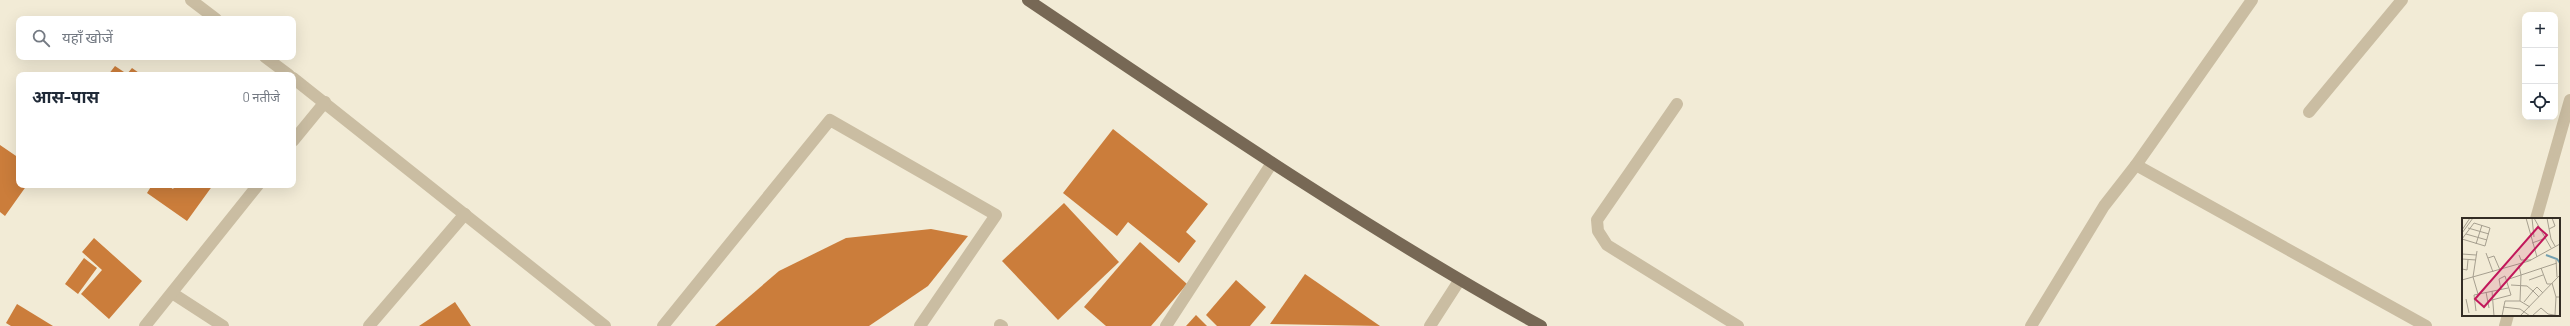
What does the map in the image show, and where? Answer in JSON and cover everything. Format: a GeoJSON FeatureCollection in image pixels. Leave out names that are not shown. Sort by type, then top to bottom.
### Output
{"type":"FeatureCollection","features":[{"type":"Feature","properties":{"kind":"main road"},"geometry":{"type":"LineString","coordinates":[[1028,0],[1272,163],[1460,281],[1541,326]]}},
{"type":"Feature","properties":{"kind":"street"},"geometry":{"type":"LineString","coordinates":[[191,0],[212,16]]}},
{"type":"Feature","properties":{"kind":"street"},"geometry":{"type":"LineString","coordinates":[[2031,326],[2104,206],[2136,165],[2252,0]]}},
{"type":"Feature","properties":{"kind":"street"},"geometry":{"type":"LineString","coordinates":[[2309,112],[2402,0]]}},
{"type":"Feature","properties":{"kind":"street"},"geometry":{"type":"LineString","coordinates":[[270,60],[285,72]]}},
{"type":"Feature","properties":{"kind":"street"},"geometry":{"type":"LineString","coordinates":[[296,80],[605,326]]}},
{"type":"Feature","properties":{"kind":"street"},"geometry":{"type":"LineString","coordinates":[[2536,218],[2570,100]]}},
{"type":"Feature","properties":{"kind":"street"},"geometry":{"type":"LineString","coordinates":[[296,137],[325,102]]}},
{"type":"Feature","properties":{"kind":"street"},"geometry":{"type":"LineString","coordinates":[[1677,104],[1597,220],[1598,231],[1607,245],[1738,326]]}},
{"type":"Feature","properties":{"kind":"street"},"geometry":{"type":"LineString","coordinates":[[662,326],[830,120],[996,215],[920,326]]}},
{"type":"Feature","properties":{"kind":"street"},"geometry":{"type":"LineString","coordinates":[[1166,326],[1272,163]]}},
{"type":"Feature","properties":{"kind":"street"},"geometry":{"type":"LineString","coordinates":[[2136,165],[2426,326]]}},
{"type":"Feature","properties":{"kind":"street"},"geometry":{"type":"LineString","coordinates":[[145,326],[256,188]]}},
{"type":"Feature","properties":{"kind":"street"},"geometry":{"type":"LineString","coordinates":[[370,326],[465,214]]}},
{"type":"Feature","properties":{"kind":"street"},"geometry":{"type":"LineString","coordinates":[[1430,326],[1460,281]]}},
{"type":"Feature","properties":{"kind":"street"},"geometry":{"type":"LineString","coordinates":[[172,293],[223,326]]}},
{"type":"Feature","properties":{"kind":"street"},"geometry":{"type":"LineString","coordinates":[[2505,326],[2508,316]]}},
{"type":"Feature","properties":{"kind":"building"},"geometry":{"type":"Polygon","coordinates":[[[115,66],[124,72],[110,72],[115,66]]]}},
{"type":"Feature","properties":{"kind":"building"},"geometry":{"type":"Polygon","coordinates":[[[132,68],[138,72],[129,72],[132,68]]]}},
{"type":"Feature","properties":{"kind":"building"},"geometry":{"type":"Polygon","coordinates":[[[1113,129],[1208,204],[1186,232],[1196,241],[1179,263],[1128,222],[1117,236],[1063,193],[1113,129]]]}},
{"type":"Feature","properties":{"kind":"building"},"geometry":{"type":"Polygon","coordinates":[[[0,145],[16,156],[16,188],[25,188],[5,216],[0,212],[0,145]]]}},
{"type":"Feature","properties":{"kind":"building"},"geometry":{"type":"Polygon","coordinates":[[[150,188],[211,188],[187,221],[147,193],[150,188]]]}},
{"type":"Feature","properties":{"kind":"building"},"geometry":{"type":"Polygon","coordinates":[[[1064,203],[1119,262],[1058,320],[1002,261],[1064,203]]]}},
{"type":"Feature","properties":{"kind":"building"},"geometry":{"type":"Polygon","coordinates":[[[931,229],[968,236],[928,286],[869,326],[715,326],[779,271],[846,238],[931,229]]]}},
{"type":"Feature","properties":{"kind":"building"},"geometry":{"type":"Polygon","coordinates":[[[94,238],[142,281],[109,319],[81,294],[102,270],[82,252],[94,238]]]}},
{"type":"Feature","properties":{"kind":"building"},"geometry":{"type":"Polygon","coordinates":[[[1140,242],[1187,284],[1151,326],[1106,326],[1084,307],[1140,242]]]}},
{"type":"Feature","properties":{"kind":"building"},"geometry":{"type":"Polygon","coordinates":[[[84,258],[97,268],[78,294],[65,284],[84,258]]]}},
{"type":"Feature","properties":{"kind":"building"},"geometry":{"type":"Polygon","coordinates":[[[1305,274],[1380,326],[1270,324],[1305,274]]]}},
{"type":"Feature","properties":{"kind":"building"},"geometry":{"type":"Polygon","coordinates":[[[1236,280],[1266,307],[1250,326],[1217,326],[1206,315],[1236,280]]]}},
{"type":"Feature","properties":{"kind":"building"},"geometry":{"type":"Polygon","coordinates":[[[455,302],[471,326],[419,326],[455,302]]]}},
{"type":"Feature","properties":{"kind":"building"},"geometry":{"type":"Polygon","coordinates":[[[17,304],[53,326],[11,326],[6,323],[17,304]]]}},
{"type":"Feature","properties":{"kind":"building"},"geometry":{"type":"Polygon","coordinates":[[[1196,315],[1207,326],[1186,326],[1196,315]]]}}]}
